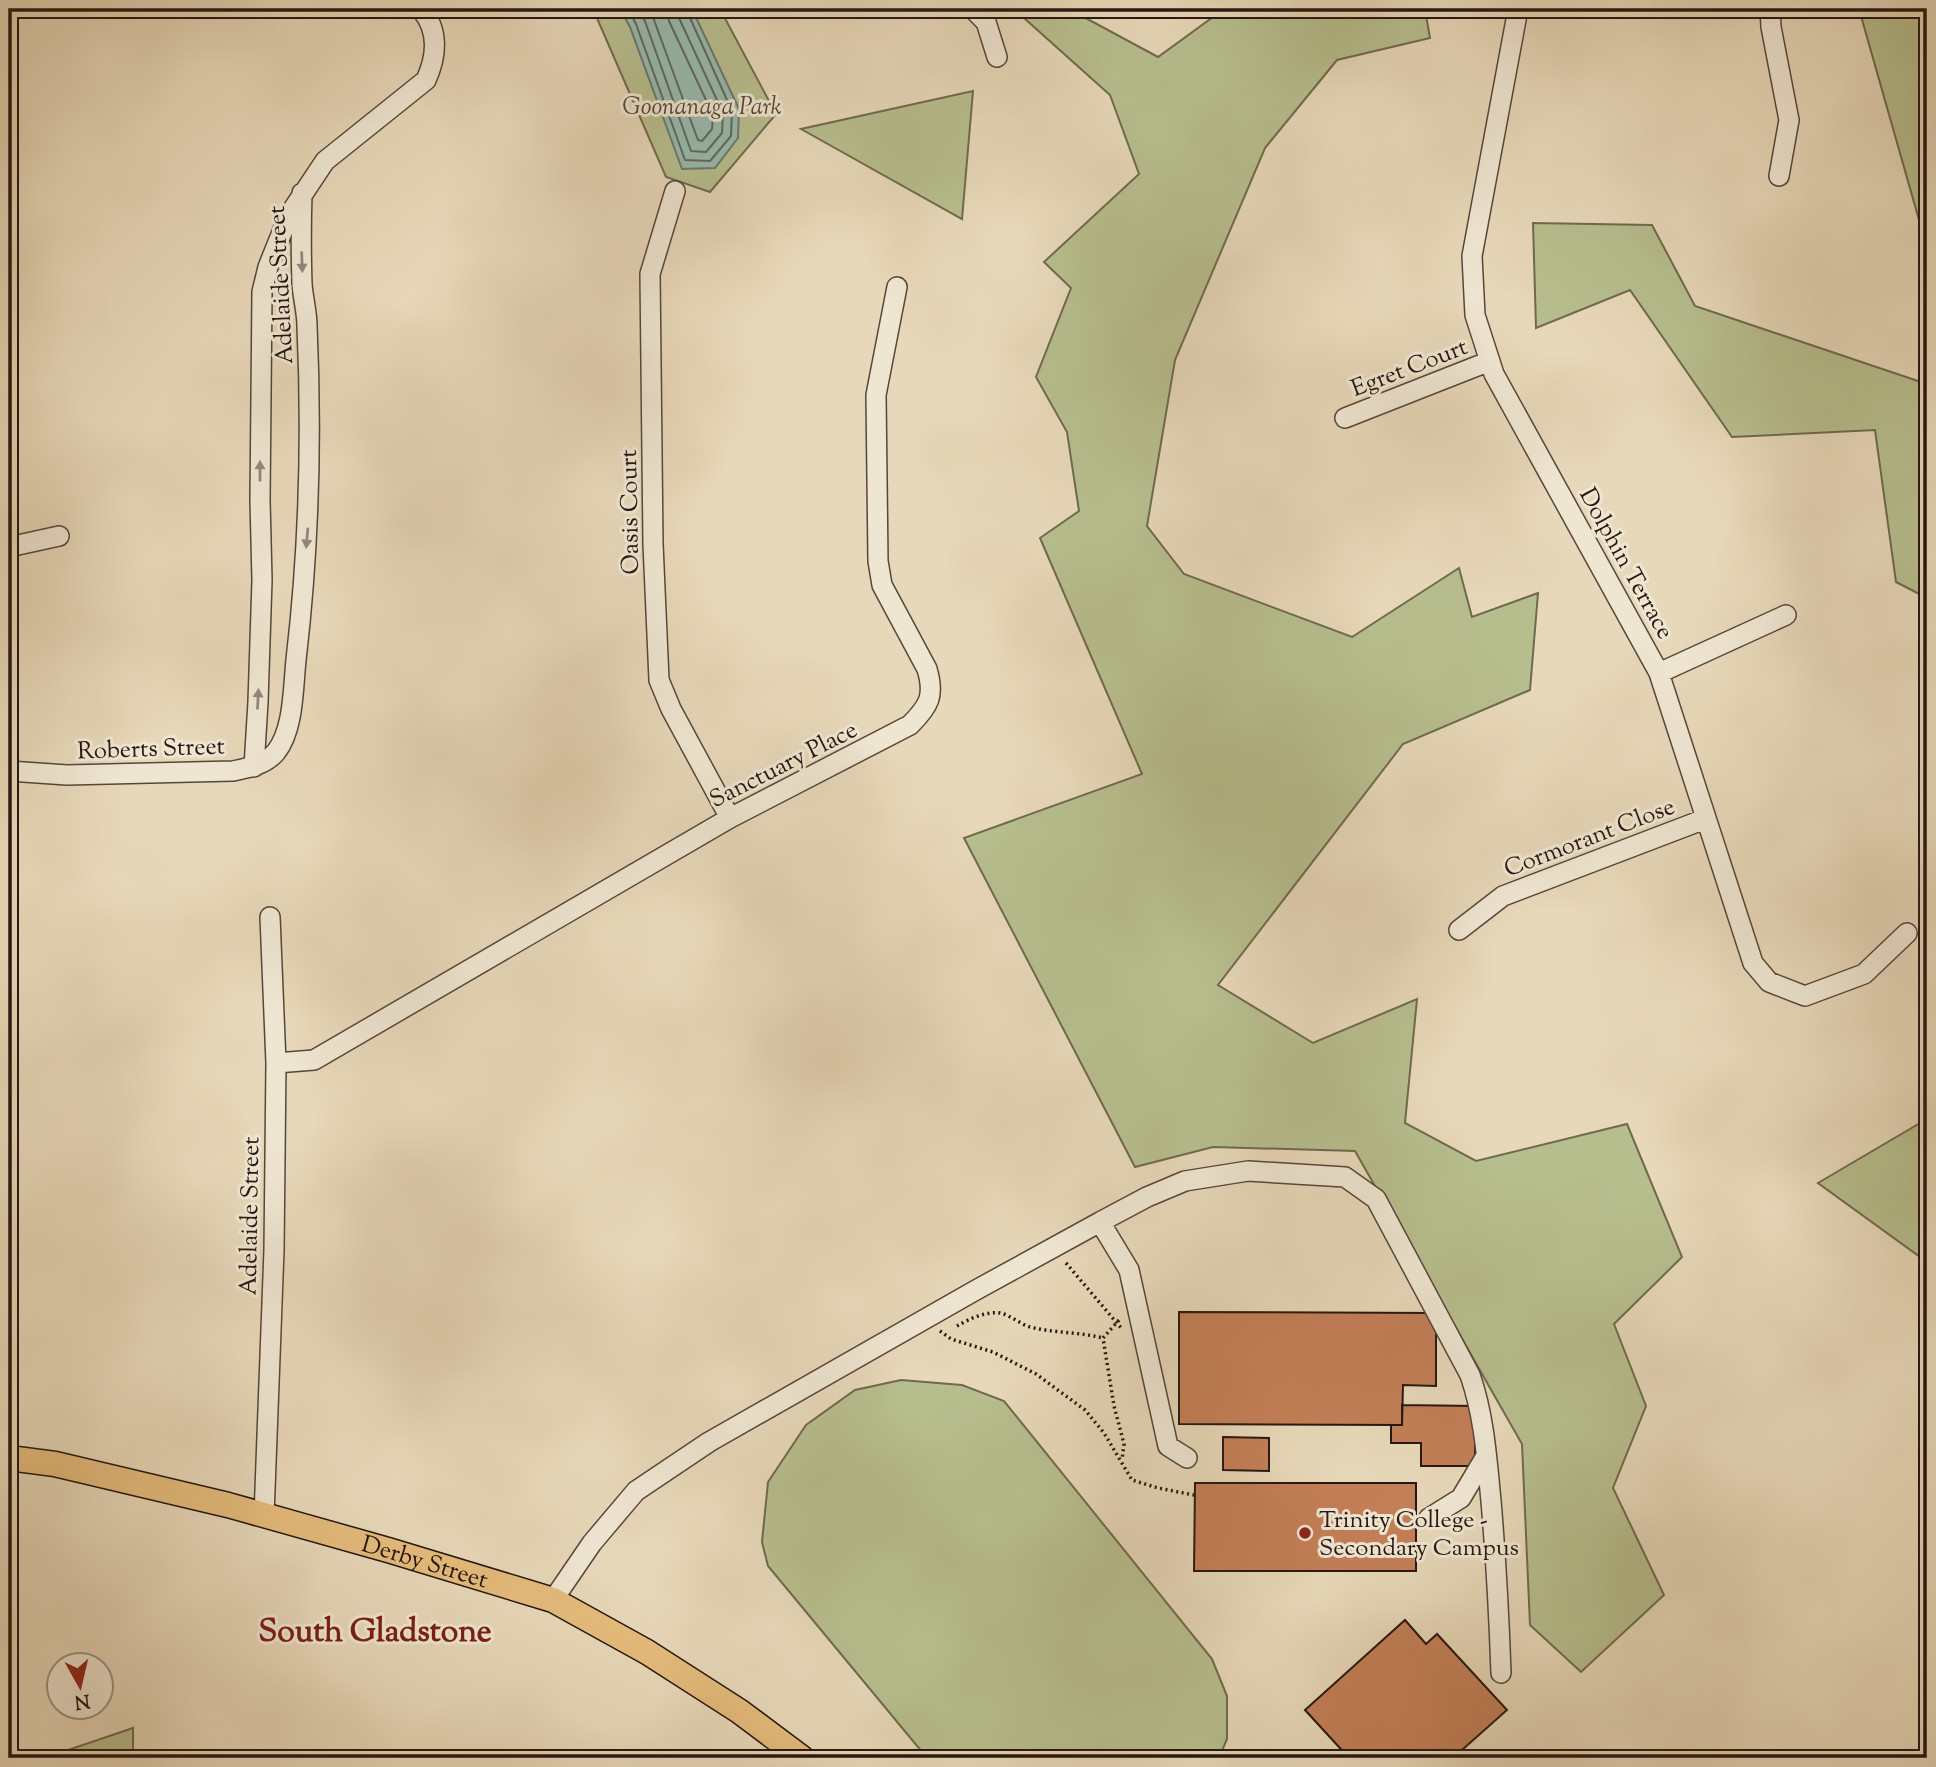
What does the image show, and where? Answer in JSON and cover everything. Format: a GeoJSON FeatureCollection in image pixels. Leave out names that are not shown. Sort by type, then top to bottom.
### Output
{"type":"FeatureCollection","features":[{"type":"Feature","properties":{"kind":"main road","name":"Derby Street"},"geometry":{"type":"LineString","coordinates":[[9,1458],[140,1483],[388,1550],[552,1600],[647,1652],[739,1711],[802,1758]]}},
{"type":"Feature","properties":{"kind":"street"},"geometry":{"type":"LineString","coordinates":[[302,193],[334,152],[426,80],[436,48],[426,15],[421,9]]}},
{"type":"Feature","properties":{"kind":"street"},"geometry":{"type":"LineString","coordinates":[[973,9],[986,22],[997,57]]}},
{"type":"Feature","properties":{"kind":"street","name":"Dolphin Terrace"},"geometry":{"type":"LineString","coordinates":[[1518,9],[1472,256],[1475,315],[1490,361],[1501,386],[1659,673],[1753,963],[1769,982],[1805,996],[1864,974],[1907,933]]}},
{"type":"Feature","properties":{"kind":"street"},"geometry":{"type":"LineString","coordinates":[[1770,9],[1789,120],[1779,176]]}},
{"type":"Feature","properties":{"kind":"street","name":"Oasis Court"},"geometry":{"type":"LineString","coordinates":[[675,191],[650,274],[653,544],[659,680],[671,709],[730,818]]}},
{"type":"Feature","properties":{"kind":"street","name":"Adelaide Street"},"geometry":{"type":"LineString","coordinates":[[283,740],[290,713],[296,662],[309,509],[307,323],[302,275],[302,193]]}},
{"type":"Feature","properties":{"kind":"street","name":"Adelaide Street"},"geometry":{"type":"LineString","coordinates":[[254,767],[262,580],[262,292],[276,245],[302,193]]}},
{"type":"Feature","properties":{"kind":"street","name":"Sanctuary Place"},"geometry":{"type":"LineString","coordinates":[[276,1063],[314,1060],[730,818],[910,725],[929,702],[930,680],[927,669],[882,585],[878,561],[876,395],[897,287]]}},
{"type":"Feature","properties":{"kind":"street","name":"Egret Court"},"geometry":{"type":"LineString","coordinates":[[1345,418],[1490,361]]}},
{"type":"Feature","properties":{"kind":"street"},"geometry":{"type":"LineString","coordinates":[[9,547],[59,537]]}},
{"type":"Feature","properties":{"kind":"street"},"geometry":{"type":"LineString","coordinates":[[1659,673],[1786,615]]}},
{"type":"Feature","properties":{"kind":"street","name":"Roberts Street"},"geometry":{"type":"LineString","coordinates":[[9,771],[67,775],[233,771],[254,767],[275,753],[283,740]]}},
{"type":"Feature","properties":{"kind":"street","name":"Cormorant Close"},"geometry":{"type":"LineString","coordinates":[[1459,930],[1503,895],[1705,819]]}},
{"type":"Feature","properties":{"kind":"street","name":"Adelaide Street"},"geometry":{"type":"LineString","coordinates":[[264,1516],[274,1250],[276,1063],[270,917]]}},
{"type":"Feature","properties":{"kind":"street"},"geometry":{"type":"LineString","coordinates":[[552,1600],[592,1543],[636,1491],[709,1442],[1100,1222],[1185,1181],[1248,1171],[1346,1177],[1376,1199],[1470,1375],[1478,1399],[1499,1592],[1501,1673]]}},
{"type":"Feature","properties":{"kind":"street"},"geometry":{"type":"LineString","coordinates":[[1100,1222],[1129,1270],[1168,1446],[1187,1458]]}},
{"type":"Feature","properties":{"kind":"street"},"geometry":{"type":"LineString","coordinates":[[1429,1518],[1461,1498],[1486,1456]]}},
{"type":"Feature","properties":{"kind":"path"},"geometry":{"type":"LineString","coordinates":[[1053,1248],[1122,1330]]}},
{"type":"Feature","properties":{"kind":"path"},"geometry":{"type":"LineString","coordinates":[[943,1333],[970,1319],[1000,1313],[1025,1326],[1041,1330],[1102,1338]]}},
{"type":"Feature","properties":{"kind":"path"},"geometry":{"type":"LineString","coordinates":[[1102,1338],[1121,1318]]}},
{"type":"Feature","properties":{"kind":"path"},"geometry":{"type":"LineString","coordinates":[[924,1319],[951,1339],[993,1352],[1036,1374],[1085,1410],[1122,1461],[1132,1480],[1194,1495]]}},
{"type":"Feature","properties":{"kind":"path"},"geometry":{"type":"LineString","coordinates":[[1102,1338],[1124,1444],[1122,1461]]}},
{"type":"Feature","properties":{"kind":"green space","name":"Goonanaga Park"},"geometry":{"type":"Polygon","coordinates":[[[593,9],[720,9],[776,114],[710,192],[666,177],[593,9]]]}},
{"type":"Feature","properties":{"kind":"green space"},"geometry":{"type":"Polygon","coordinates":[[[1014,9],[1069,9],[1158,57],[1224,9],[1425,9],[1430,38],[1337,60],[1265,148],[1175,360],[1147,526],[1184,574],[1352,637],[1459,568],[1472,617],[1538,593],[1530,690],[1403,744],[1218,985],[1313,1043],[1417,999],[1405,1123],[1476,1161],[1627,1124],[1682,1257],[1614,1324],[1646,1406],[1613,1488],[1664,1595],[1581,1672],[1530,1625],[1522,1444],[1355,1151],[1213,1147],[1135,1167],[964,838],[1142,774],[1040,538],[1079,511],[1067,432],[1036,377],[1071,288],[1044,262],[1139,174],[1110,95],[1014,9]]]}},
{"type":"Feature","properties":{"kind":"green space"},"geometry":{"type":"Polygon","coordinates":[[[1859,9],[1927,9],[1927,248],[1859,9]]]}},
{"type":"Feature","properties":{"kind":"green space"},"geometry":{"type":"Polygon","coordinates":[[[973,91],[962,219],[801,129],[973,91]]]}},
{"type":"Feature","properties":{"kind":"green space"},"geometry":{"type":"Polygon","coordinates":[[[1533,223],[1652,225],[1695,306],[1927,384],[1927,598],[1896,582],[1875,430],[1732,437],[1630,290],[1536,328],[1533,223]]]}},
{"type":"Feature","properties":{"kind":"green space"},"geometry":{"type":"Polygon","coordinates":[[[1927,1119],[1927,1262],[1818,1183],[1927,1119]]]}},
{"type":"Feature","properties":{"kind":"green space"},"geometry":{"type":"Polygon","coordinates":[[[901,1380],[962,1385],[1004,1401],[1212,1659],[1227,1696],[1227,1739],[1219,1758],[927,1758],[768,1566],[762,1542],[768,1482],[806,1425],[855,1390],[901,1380]]]}},
{"type":"Feature","properties":{"kind":"green space"},"geometry":{"type":"Polygon","coordinates":[[[133,1728],[133,1758],[61,1758],[65,1751],[133,1728]]]}},
{"type":"Feature","properties":{"kind":"water"},"geometry":{"type":"Polygon","coordinates":[[[620,9],[692,9],[739,109],[738,138],[715,168],[682,169],[630,27],[620,9]]]}},
{"type":"Feature","properties":{"kind":"building"},"geometry":{"type":"Polygon","coordinates":[[[1179,1312],[1436,1313],[1436,1386],[1403,1385],[1402,1425],[1179,1424],[1179,1312]]]}},
{"type":"Feature","properties":{"kind":"building"},"geometry":{"type":"Polygon","coordinates":[[[1402,1405],[1475,1406],[1475,1466],[1421,1466],[1421,1443],[1391,1443],[1391,1425],[1402,1425],[1402,1405]]]}},
{"type":"Feature","properties":{"kind":"building"},"geometry":{"type":"Polygon","coordinates":[[[1223,1437],[1269,1438],[1269,1471],[1223,1470],[1223,1437]]]}},
{"type":"Feature","properties":{"kind":"building","name":"Trinity College - Secondary Campus"},"geometry":{"type":"Polygon","coordinates":[[[1195,1483],[1416,1483],[1416,1571],[1194,1571],[1195,1483]]]}},
{"type":"Feature","properties":{"kind":"building"},"geometry":{"type":"Polygon","coordinates":[[[1405,1620],[1426,1644],[1437,1634],[1507,1710],[1453,1758],[1349,1758],[1305,1710],[1405,1620]]]}},
{"type":"Feature","properties":{"kind":"place","name":"Trinity College - Secondary Campus"},"geometry":{"type":"Point","coordinates":[1305,1533]}},
{"type":"Feature","properties":{"kind":"district","name":"South Gladstone"},"geometry":{"type":"Point","coordinates":[375,1630]}}]}
